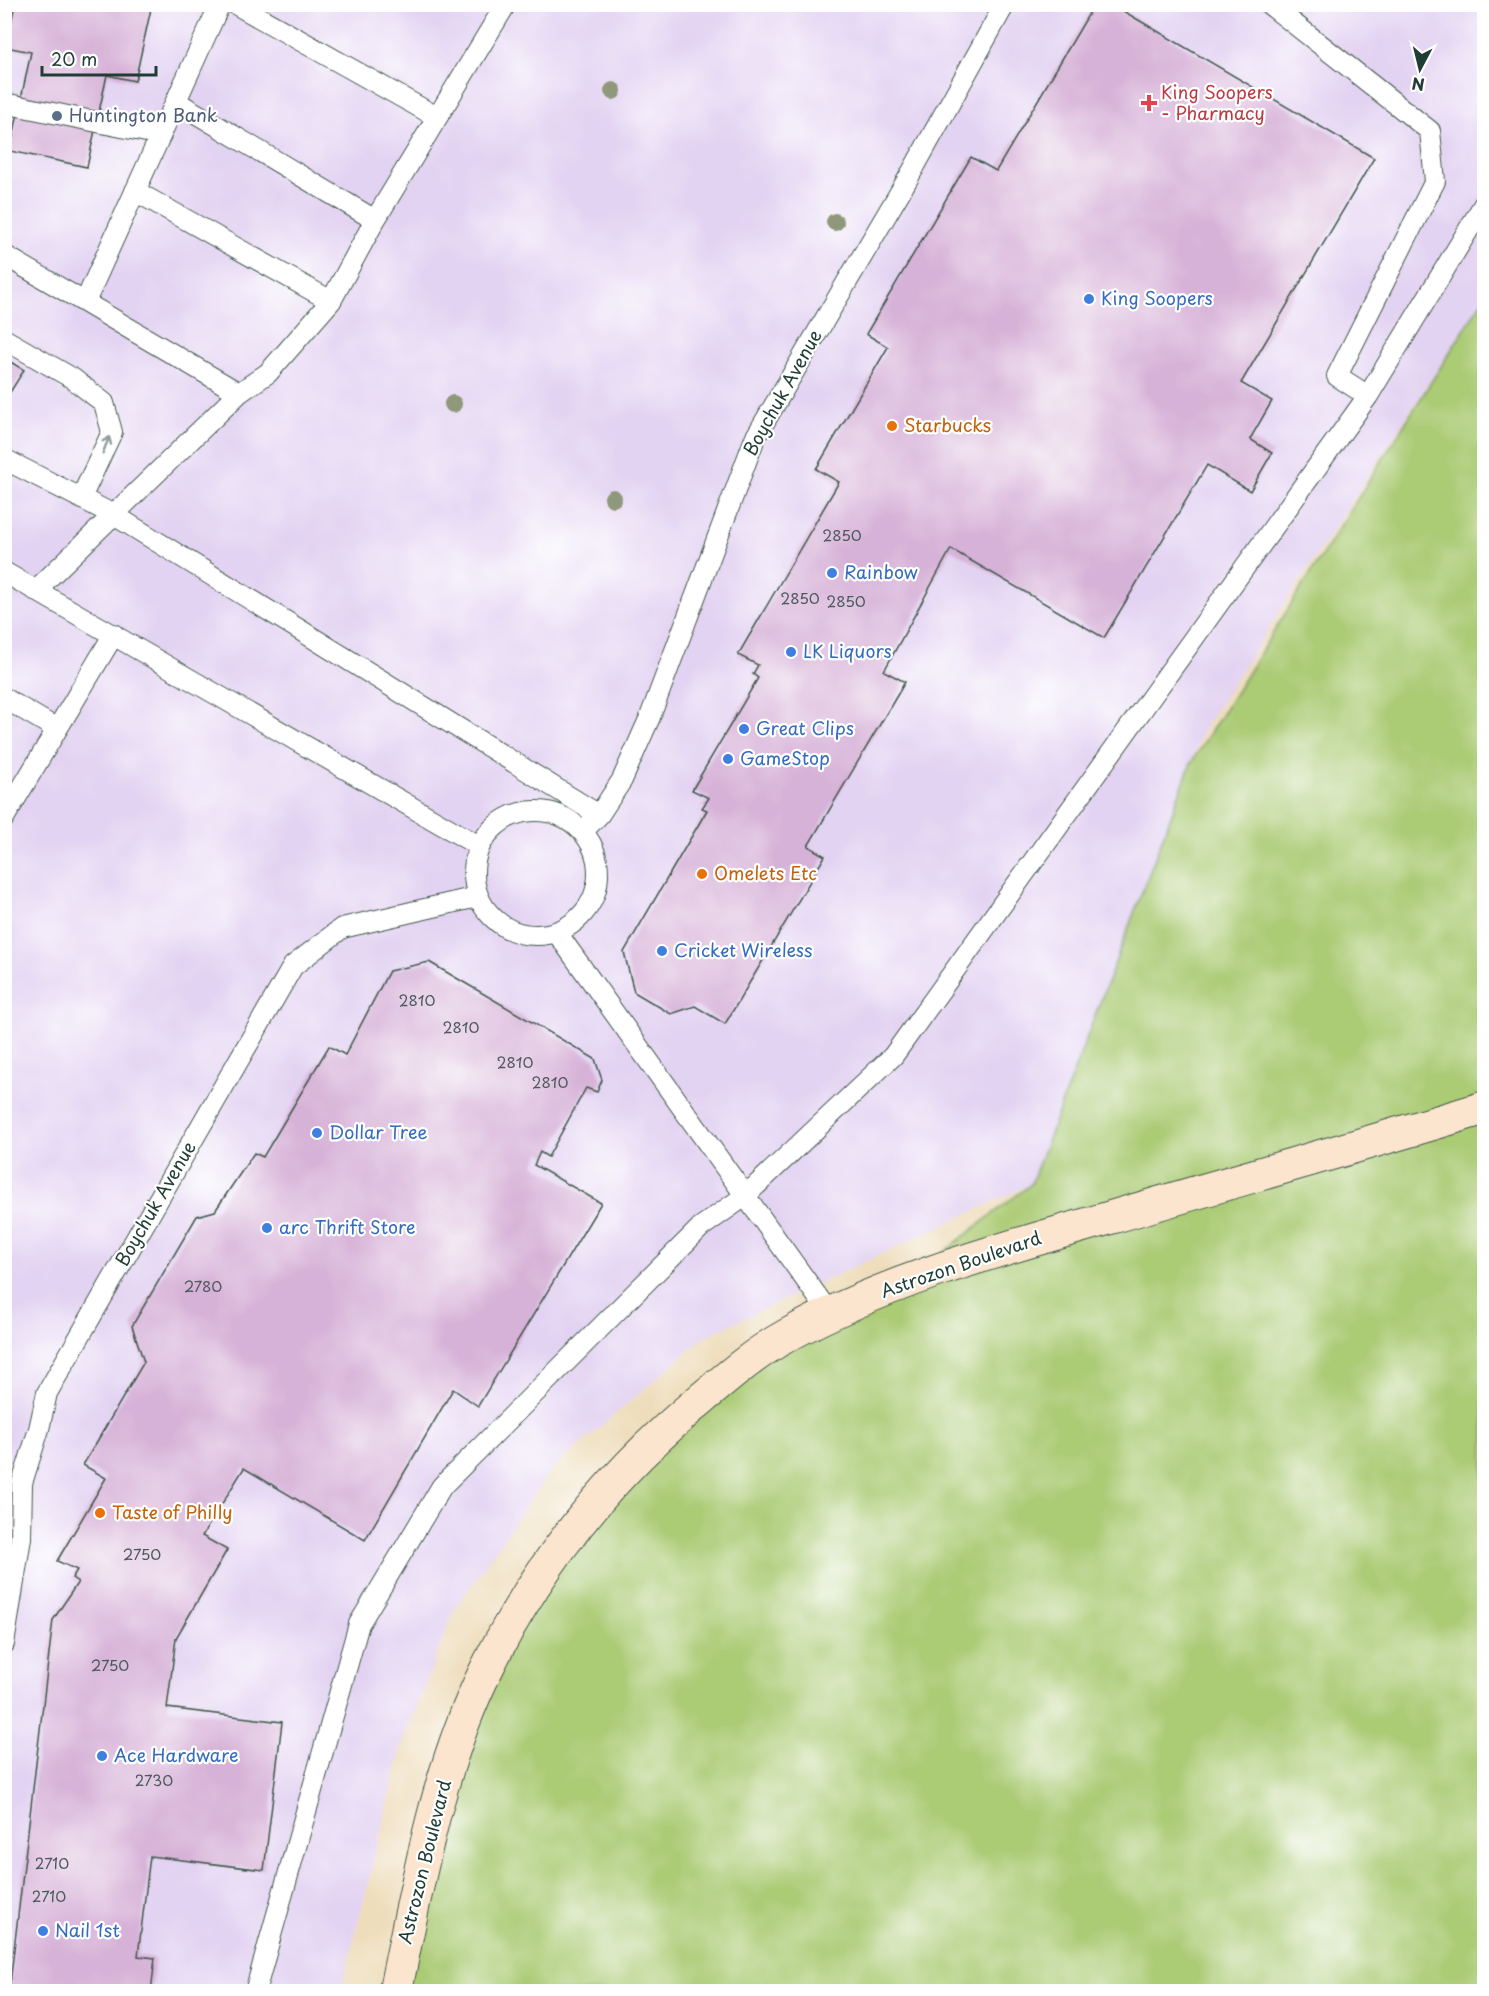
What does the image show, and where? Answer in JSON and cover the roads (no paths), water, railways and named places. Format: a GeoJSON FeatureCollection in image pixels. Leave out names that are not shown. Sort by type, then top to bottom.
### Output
{"type":"FeatureCollection","features":[{"type":"Feature","properties":{"kind":"main road","name":"Astrozon Boulevard"},"geometry":{"type":"LineString","coordinates":[[395,1992],[430,1823],[456,1742],[485,1671],[520,1605],[601,1494],[667,1427],[743,1364],[784,1337],[909,1279],[1005,1248],[1485,1108]]}},
{"type":"Feature","properties":{"kind":"lane"},"geometry":{"type":"LineString","coordinates":[[85,302],[220,4]]}},
{"type":"Feature","properties":{"kind":"lane"},"geometry":{"type":"LineString","coordinates":[[235,4],[438,117]]}},
{"type":"Feature","properties":{"kind":"lane","name":"Boychuk Avenue"},"geometry":{"type":"LineString","coordinates":[[583,831],[599,815],[622,780],[650,717],[754,438],[910,175],[1005,4]]}},
{"type":"Feature","properties":{"kind":"lane"},"geometry":{"type":"LineString","coordinates":[[1269,4],[1430,131],[1435,181],[1337,376],[1368,396]]}},
{"type":"Feature","properties":{"kind":"lane"},"geometry":{"type":"LineString","coordinates":[[36,590],[239,393],[268,373],[331,301],[375,220],[505,5]]}},
{"type":"Feature","properties":{"kind":"lane"},"geometry":{"type":"LineString","coordinates":[[177,102],[375,220]]}},
{"type":"Feature","properties":{"kind":"lane"},"geometry":{"type":"LineString","coordinates":[[4,103],[161,135]]}},
{"type":"Feature","properties":{"kind":"lane"},"geometry":{"type":"LineString","coordinates":[[135,191],[331,301]]}},
{"type":"Feature","properties":{"kind":"lane"},"geometry":{"type":"LineString","coordinates":[[255,1992],[359,1624],[442,1486],[701,1227],[745,1196],[893,1056],[1368,396],[1485,204]]}},
{"type":"Feature","properties":{"kind":"lane"},"geometry":{"type":"LineString","coordinates":[[4,255],[239,393]]}},
{"type":"Feature","properties":{"kind":"lane"},"geometry":{"type":"LineString","coordinates":[[4,339],[72,378],[104,403],[112,432],[81,498]]}},
{"type":"Feature","properties":{"kind":"lane"},"geometry":{"type":"LineString","coordinates":[[4,459],[114,515],[599,815]]}},
{"type":"Feature","properties":{"kind":"lane"},"geometry":{"type":"LineString","coordinates":[[4,572],[479,846]]}},
{"type":"Feature","properties":{"kind":"lane"},"geometry":{"type":"LineString","coordinates":[[4,818],[114,634]]}},
{"type":"Feature","properties":{"kind":"lane"},"geometry":{"type":"LineString","coordinates":[[4,698],[57,729]]}},
{"type":"Feature","properties":{"kind":"lane"},"geometry":{"type":"LineString","coordinates":[[533,810],[555,814],[583,831],[595,852],[599,873],[594,899],[577,922],[557,933],[526,936],[506,929],[489,916],[477,897],[473,867],[479,846],[491,829],[509,816],[533,810]]}},
{"type":"Feature","properties":{"kind":"lane","name":"Boychuk Avenue"},"geometry":{"type":"LineString","coordinates":[[4,1644],[21,1538],[22,1483],[47,1393],[293,966],[342,928],[477,897]]}},
{"type":"Feature","properties":{"kind":"lane"},"geometry":{"type":"LineString","coordinates":[[557,933],[830,1314]]}},
{"type":"Feature","properties":{"kind":"place","name":"King Soopers - Pharmacy"},"geometry":{"type":"Point","coordinates":[1149,103]}},
{"type":"Feature","properties":{"kind":"place","name":"Huntington Bank"},"geometry":{"type":"Point","coordinates":[57,116]}},
{"type":"Feature","properties":{"kind":"place","name":"King Soopers"},"geometry":{"type":"Point","coordinates":[1089,299]}},
{"type":"Feature","properties":{"kind":"place","name":"Starbucks"},"geometry":{"type":"Point","coordinates":[892,426]}},
{"type":"Feature","properties":{"kind":"place","name":"Rainbow"},"geometry":{"type":"Point","coordinates":[832,573]}},
{"type":"Feature","properties":{"kind":"place","name":"LK Liquors"},"geometry":{"type":"Point","coordinates":[791,652]}},
{"type":"Feature","properties":{"kind":"place","name":"Great Clips"},"geometry":{"type":"Point","coordinates":[744,729]}},
{"type":"Feature","properties":{"kind":"place","name":"GameStop"},"geometry":{"type":"Point","coordinates":[728,759]}},
{"type":"Feature","properties":{"kind":"place","name":"Omelets Etc"},"geometry":{"type":"Point","coordinates":[702,874]}},
{"type":"Feature","properties":{"kind":"place","name":"Cricket Wireless"},"geometry":{"type":"Point","coordinates":[662,951]}},
{"type":"Feature","properties":{"kind":"place","name":"Dollar Tree"},"geometry":{"type":"Point","coordinates":[317,1133]}},
{"type":"Feature","properties":{"kind":"place","name":"arc Thrift Store"},"geometry":{"type":"Point","coordinates":[267,1228]}},
{"type":"Feature","properties":{"kind":"place","name":"Taste of Philly"},"geometry":{"type":"Point","coordinates":[100,1513]}},
{"type":"Feature","properties":{"kind":"place","name":"Ace Hardware"},"geometry":{"type":"Point","coordinates":[102,1756]}},
{"type":"Feature","properties":{"kind":"place","name":"Nail 1st"},"geometry":{"type":"Point","coordinates":[43,1931]}}]}
